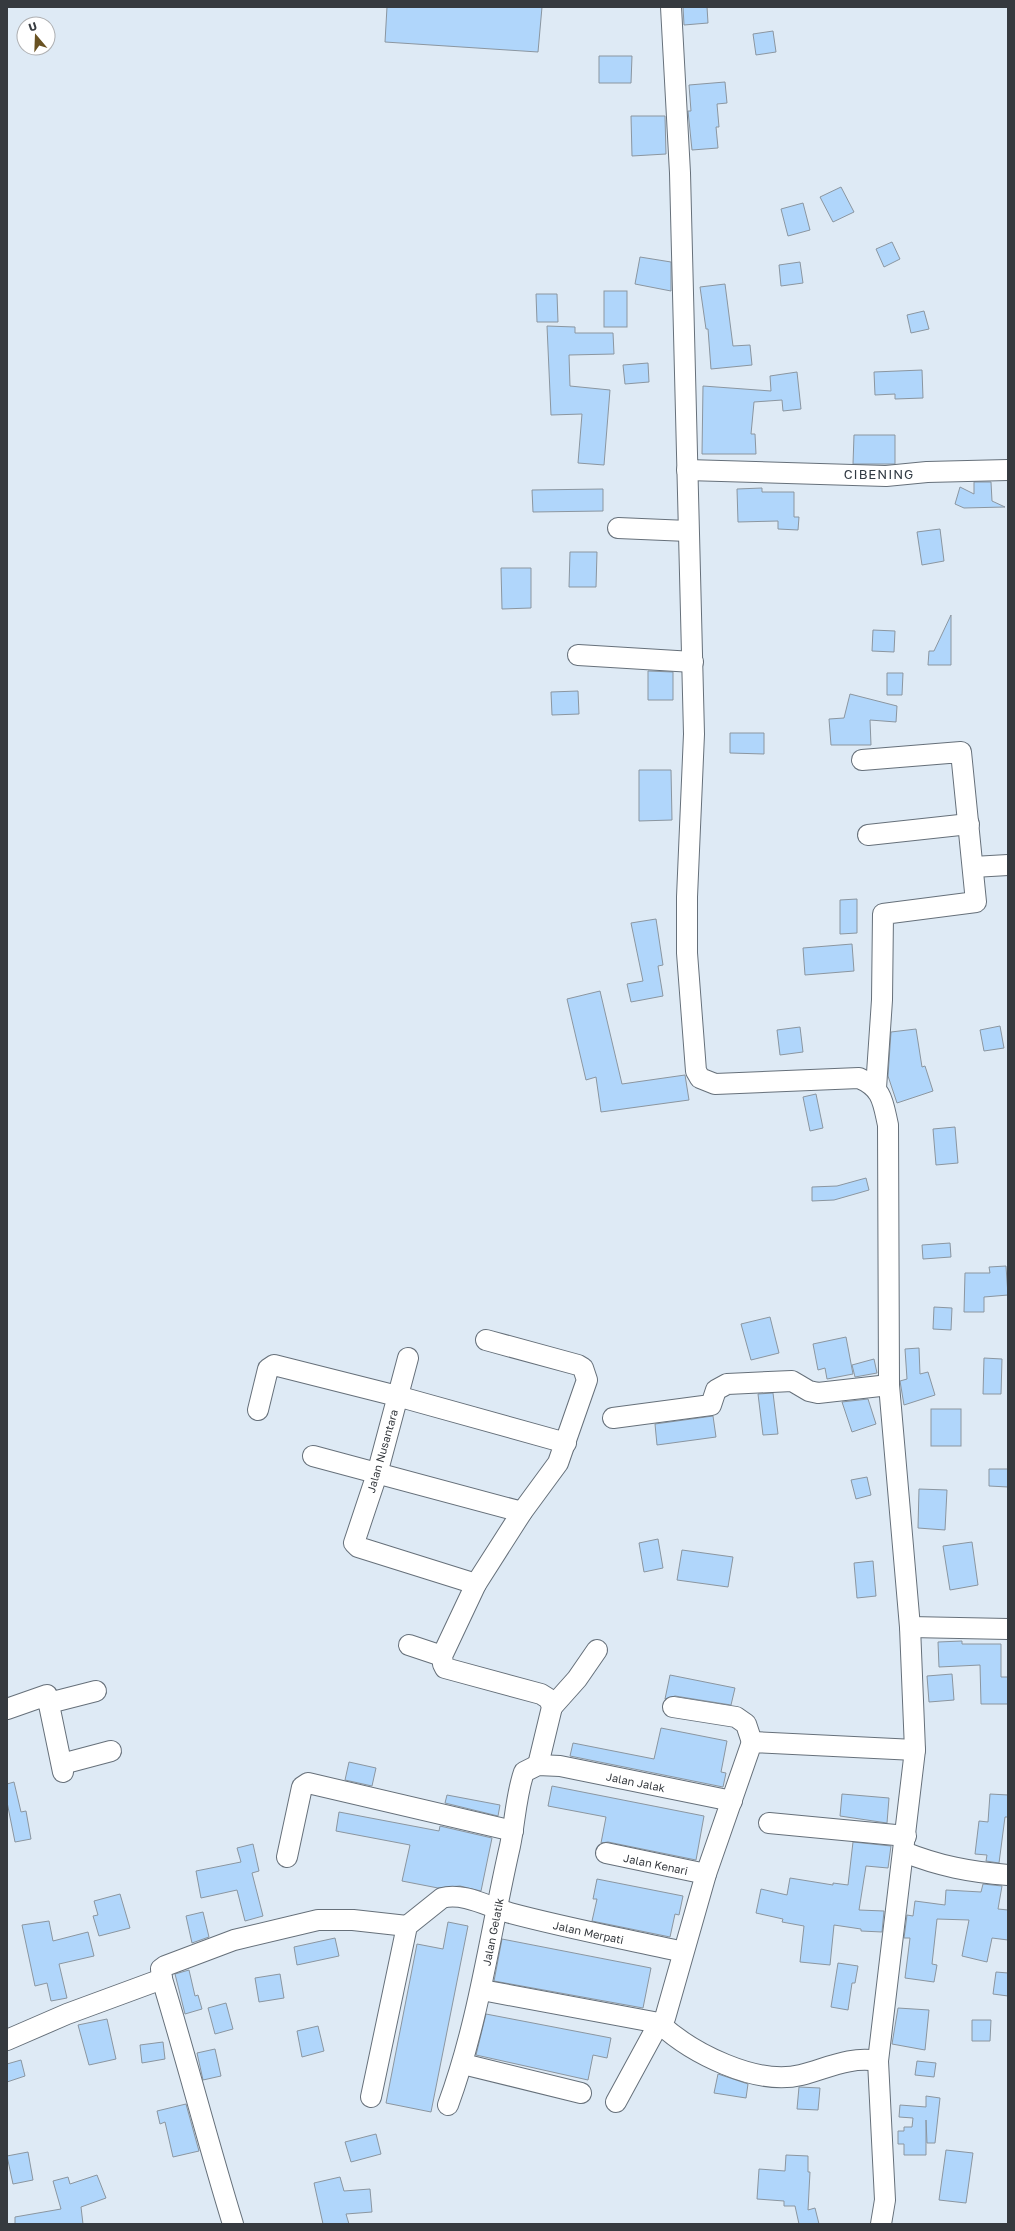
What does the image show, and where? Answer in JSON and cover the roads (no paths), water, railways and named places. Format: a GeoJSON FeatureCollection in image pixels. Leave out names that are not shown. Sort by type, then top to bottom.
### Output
{"type":"FeatureCollection","features":[{"type":"Feature","properties":{"kind":"street"},"geometry":{"type":"LineString","coordinates":[[671,7],[680,173],[686,470],[693,662],[694,734],[687,898],[687,953],[695,1066],[698,1075],[706,1082],[715,1084],[851,1077],[867,1082],[876,1088]]}},
{"type":"Feature","properties":{"kind":"street"},"geometry":{"type":"LineString","coordinates":[[686,470],[886,476],[927,472],[1008,470]]}},
{"type":"Feature","properties":{"kind":"street"},"geometry":{"type":"LineString","coordinates":[[618,528],[688,531]]}},
{"type":"Feature","properties":{"kind":"street"},"geometry":{"type":"LineString","coordinates":[[578,656],[693,662]]}},
{"type":"Feature","properties":{"kind":"street"},"geometry":{"type":"LineString","coordinates":[[862,760],[961,752],[976,902],[883,914],[882,1000],[876,1088],[882,1101],[888,1125],[889,1385],[910,1627],[915,1750],[878,2061],[885,2200],[880,2224]]}},
{"type":"Feature","properties":{"kind":"street"},"geometry":{"type":"LineString","coordinates":[[868,836],[968,824]]}},
{"type":"Feature","properties":{"kind":"street"},"geometry":{"type":"LineString","coordinates":[[973,866],[1008,865]]}},
{"type":"Feature","properties":{"kind":"street"},"geometry":{"type":"LineString","coordinates":[[486,1340],[566,1361],[583,1368],[587,1380],[558,1463],[522,1512],[476,1584],[442,1656],[442,1664],[446,1668],[541,1694],[549,1699],[552,1707]]}},
{"type":"Feature","properties":{"kind":"street","name":"Jalan Nusantara"},"geometry":{"type":"LineString","coordinates":[[408,1358],[377,1474],[354,1541],[358,1547],[476,1584]]}},
{"type":"Feature","properties":{"kind":"street"},"geometry":{"type":"LineString","coordinates":[[258,1410],[268,1369],[274,1365],[398,1396],[566,1443]]}},
{"type":"Feature","properties":{"kind":"street"},"geometry":{"type":"LineString","coordinates":[[613,1418],[711,1405],[716,1390],[727,1384],[792,1381],[809,1391],[818,1393],[889,1385]]}},
{"type":"Feature","properties":{"kind":"street"},"geometry":{"type":"LineString","coordinates":[[313,1456],[522,1512]]}},
{"type":"Feature","properties":{"kind":"street"},"geometry":{"type":"LineString","coordinates":[[910,1627],[1008,1629]]}},
{"type":"Feature","properties":{"kind":"street"},"geometry":{"type":"LineString","coordinates":[[409,1645],[442,1656]]}},
{"type":"Feature","properties":{"kind":"street"},"geometry":{"type":"LineString","coordinates":[[538,1765],[552,1707],[577,1679],[597,1650]]}},
{"type":"Feature","properties":{"kind":"street"},"geometry":{"type":"LineString","coordinates":[[49,1703],[96,1691]]}},
{"type":"Feature","properties":{"kind":"street"},"geometry":{"type":"LineString","coordinates":[[7,1709],[47,1694],[62,1768],[111,1751]]}},
{"type":"Feature","properties":{"kind":"street"},"geometry":{"type":"LineString","coordinates":[[616,2102],[659,2023],[665,2018],[706,1874],[752,1742],[746,1724],[736,1717],[673,1707]]}},
{"type":"Feature","properties":{"kind":"street"},"geometry":{"type":"LineString","coordinates":[[752,1742],[915,1750]]}},
{"type":"Feature","properties":{"kind":"street","name":"Jalan Jalak"},"geometry":{"type":"LineString","coordinates":[[538,1765],[560,1766],[732,1801]]}},
{"type":"Feature","properties":{"kind":"street","name":"Jalan Gelatik"},"geometry":{"type":"LineString","coordinates":[[448,2106],[463,2064],[482,1990],[496,1908],[524,1772],[538,1765]]}},
{"type":"Feature","properties":{"kind":"street"},"geometry":{"type":"LineString","coordinates":[[287,1857],[302,1787],[308,1783],[513,1831]]}},
{"type":"Feature","properties":{"kind":"street"},"geometry":{"type":"LineString","coordinates":[[769,1823],[904,1844],[945,1867],[1008,1875]]}},
{"type":"Feature","properties":{"kind":"street","name":"Jalan Kenari"},"geometry":{"type":"LineString","coordinates":[[606,1853],[706,1874]]}},
{"type":"Feature","properties":{"kind":"street","name":"Jalan Merpati"},"geometry":{"type":"LineString","coordinates":[[407,1926],[435,1903],[448,1896],[476,1901],[496,1908],[683,1952]]}},
{"type":"Feature","properties":{"kind":"street"},"geometry":{"type":"LineString","coordinates":[[233,2224],[162,1979],[162,1967],[234,1940],[304,1922],[334,1919],[407,1926],[371,2097]]}},
{"type":"Feature","properties":{"kind":"street"},"geometry":{"type":"LineString","coordinates":[[7,2040],[67,2014],[162,1979]]}},
{"type":"Feature","properties":{"kind":"street"},"geometry":{"type":"LineString","coordinates":[[482,1990],[659,2023],[702,2055],[736,2068],[758,2073],[783,2077],[799,2075],[851,2060],[878,2061]]}},
{"type":"Feature","properties":{"kind":"street"},"geometry":{"type":"LineString","coordinates":[[463,2064],[581,2093]]}},
{"type":"Feature","properties":{"kind":"district","name":"CIBENING"},"geometry":{"type":"Point","coordinates":[879,474]}}]}
